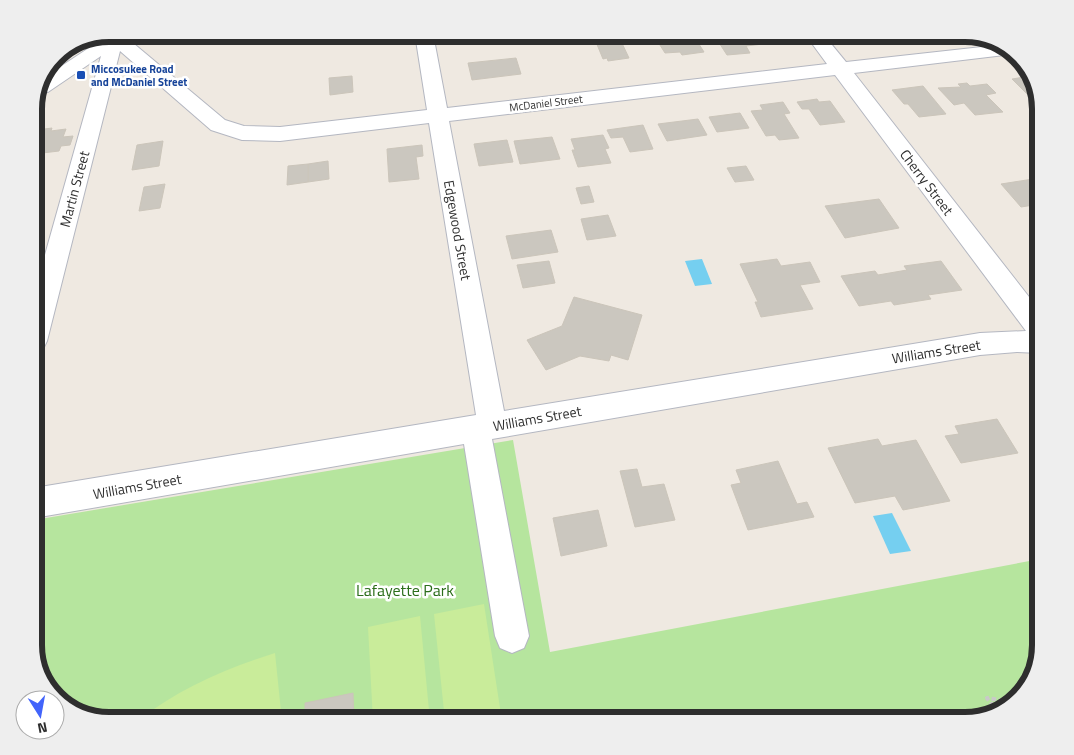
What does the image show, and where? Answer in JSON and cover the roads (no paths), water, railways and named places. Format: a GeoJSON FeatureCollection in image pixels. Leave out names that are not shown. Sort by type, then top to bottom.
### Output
{"type":"FeatureCollection","features":[{"type":"Feature","properties":{"kind":"street"},"geometry":{"type":"LineString","coordinates":[[50,79],[106,42]]}},
{"type":"Feature","properties":{"kind":"street","name":"Martin Street"},"geometry":{"type":"LineString","coordinates":[[43,308],[115,42]]}},
{"type":"Feature","properties":{"kind":"street","name":"McDaniel Street"},"geometry":{"type":"LineString","coordinates":[[125,42],[218,125],[242,133],[280,134],[995,51]]}},
{"type":"Feature","properties":{"kind":"street","name":"Edgewood Street"},"geometry":{"type":"LineString","coordinates":[[425,42],[484,427],[512,636]]}},
{"type":"Feature","properties":{"kind":"street","name":"Cherry Street"},"geometry":{"type":"LineString","coordinates":[[820,42],[1032,319]]}},
{"type":"Feature","properties":{"kind":"street","name":"Williams Street"},"geometry":{"type":"LineString","coordinates":[[43,501],[980,344],[1032,342]]}},
{"type":"Feature","properties":{"kind":"water"},"geometry":{"type":"Polygon","coordinates":[[[702,259],[712,284],[695,286],[685,261],[702,259]]]}},
{"type":"Feature","properties":{"kind":"water"},"geometry":{"type":"Polygon","coordinates":[[[892,513],[911,551],[890,554],[873,516],[892,513]]]}},
{"type":"Feature","properties":{"kind":"place","name":"Miccosukee Road and McDaniel Street"},"geometry":{"type":"Point","coordinates":[81,75]}},
{"type":"Feature","properties":{"kind":"park label","name":"Lafayette Park"},"geometry":{"type":"Point","coordinates":[405,590]}}]}
